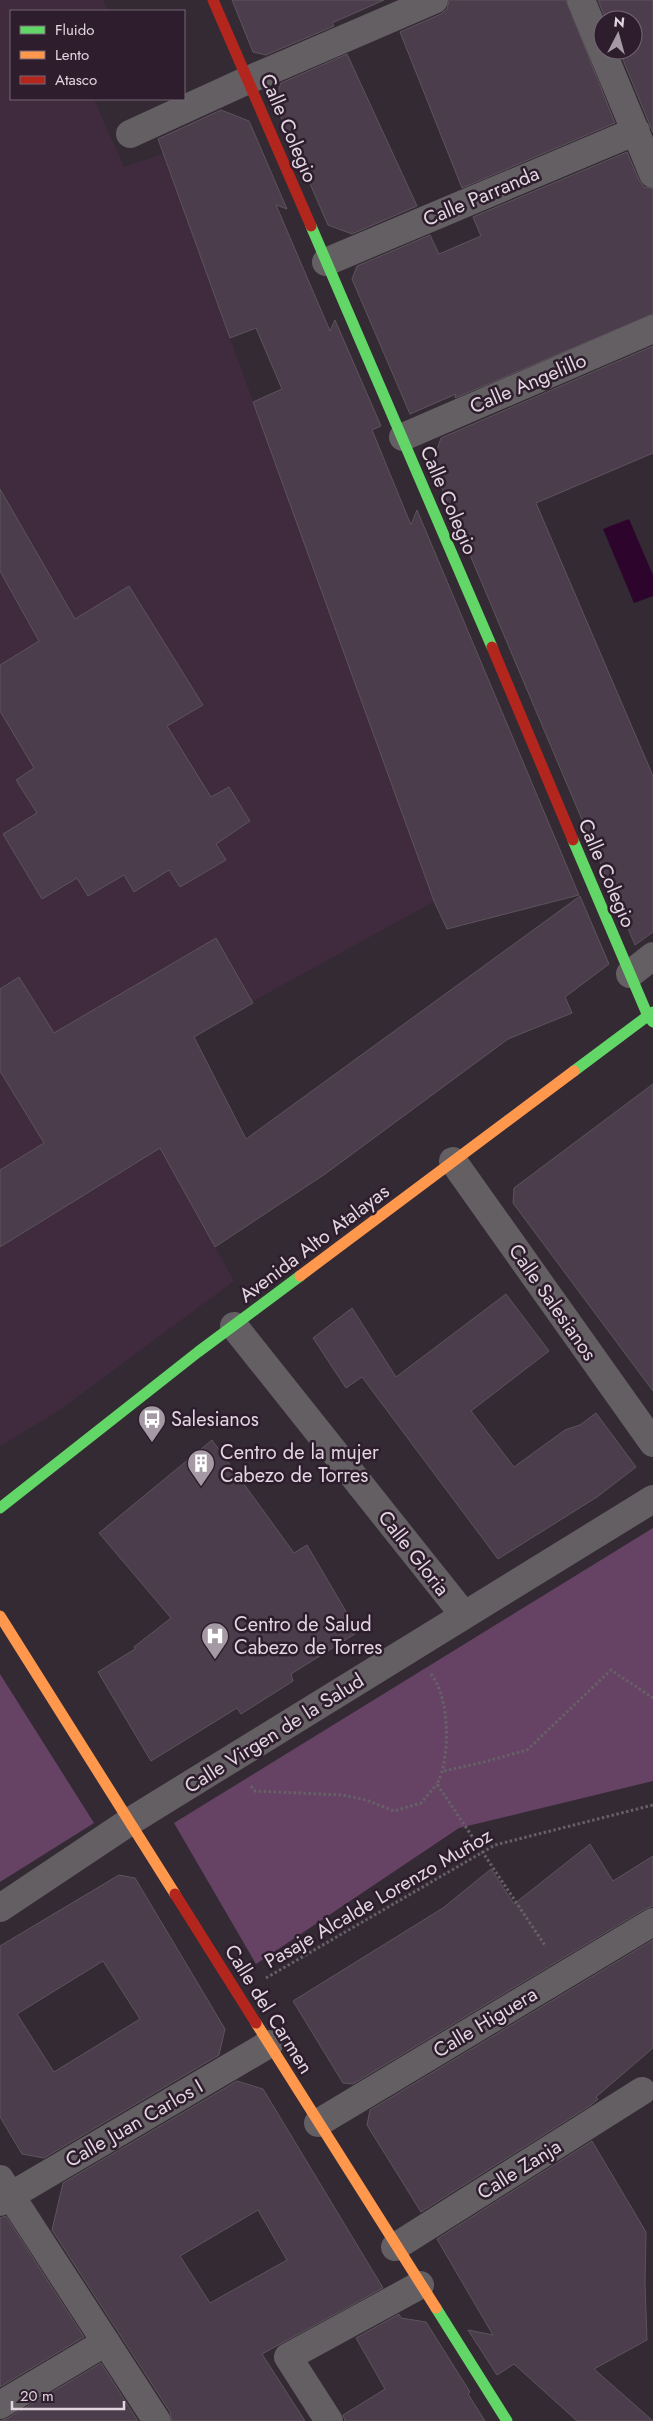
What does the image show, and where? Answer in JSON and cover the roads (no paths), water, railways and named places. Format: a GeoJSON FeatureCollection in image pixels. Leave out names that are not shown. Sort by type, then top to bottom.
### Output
{"type":"FeatureCollection","features":[{"type":"Feature","properties":{"kind":"street","name":"Calle Colegio"},"geometry":{"type":"LineString","coordinates":[[213,0],[402,437],[630,974],[651,1016]]}},
{"type":"Feature","properties":{"kind":"street"},"geometry":{"type":"LineString","coordinates":[[130,134],[248,80],[434,0]]}},
{"type":"Feature","properties":{"kind":"street"},"geometry":{"type":"LineString","coordinates":[[581,0],[653,174]]}},
{"type":"Feature","properties":{"kind":"street","name":"Calle Parranda"},"geometry":{"type":"LineString","coordinates":[[326,262],[636,131]]}},
{"type":"Feature","properties":{"kind":"street","name":"Calle Angelillo"},"geometry":{"type":"LineString","coordinates":[[402,437],[653,329]]}},
{"type":"Feature","properties":{"kind":"street"},"geometry":{"type":"LineString","coordinates":[[630,974],[653,956]]}},
{"type":"Feature","properties":{"kind":"street","name":"Avenida Alto Atalayas"},"geometry":{"type":"LineString","coordinates":[[0,1508],[234,1326],[651,1016]]}},
{"type":"Feature","properties":{"kind":"street","name":"Calle Salesianos"},"geometry":{"type":"LineString","coordinates":[[454,1161],[653,1443]]}},
{"type":"Feature","properties":{"kind":"street","name":"Calle Gloria"},"geometry":{"type":"LineString","coordinates":[[234,1326],[464,1615]]}},
{"type":"Feature","properties":{"kind":"street","name":"Calle Virgen de la Salud"},"geometry":{"type":"LineString","coordinates":[[0,1908],[130,1822],[653,1499]]}},
{"type":"Feature","properties":{"kind":"street","name":"Calle del Carmen"},"geometry":{"type":"LineString","coordinates":[[0,1616],[507,2421]]}},
{"type":"Feature","properties":{"kind":"street","name":"Calle Higuera"},"geometry":{"type":"LineString","coordinates":[[318,2122],[653,1922]]}},
{"type":"Feature","properties":{"kind":"street","name":"Calle Juan Carlos I"},"geometry":{"type":"LineString","coordinates":[[3,2193],[269,2044]]}},
{"type":"Feature","properties":{"kind":"street","name":"Calle Zanja"},"geometry":{"type":"LineString","coordinates":[[396,2247],[642,2091]]}},
{"type":"Feature","properties":{"kind":"street"},"geometry":{"type":"LineString","coordinates":[[3,2193],[106,2342],[157,2421]]}},
{"type":"Feature","properties":{"kind":"street"},"geometry":{"type":"LineString","coordinates":[[329,2421],[288,2356],[420,2285]]}},
{"type":"Feature","properties":{"kind":"street"},"geometry":{"type":"LineString","coordinates":[[0,2405],[106,2342]]}},
{"type":"Feature","properties":{"kind":"place","name":"Salesianos"},"geometry":{"type":"Point","coordinates":[152,1443]}},
{"type":"Feature","properties":{"kind":"place","name":"Centro de la mujer Cabezo de Torres"},"geometry":{"type":"Point","coordinates":[201,1487]}},
{"type":"Feature","properties":{"kind":"place","name":"Centro de Salud Cabezo de Torres"},"geometry":{"type":"Point","coordinates":[215,1660]}}]}
